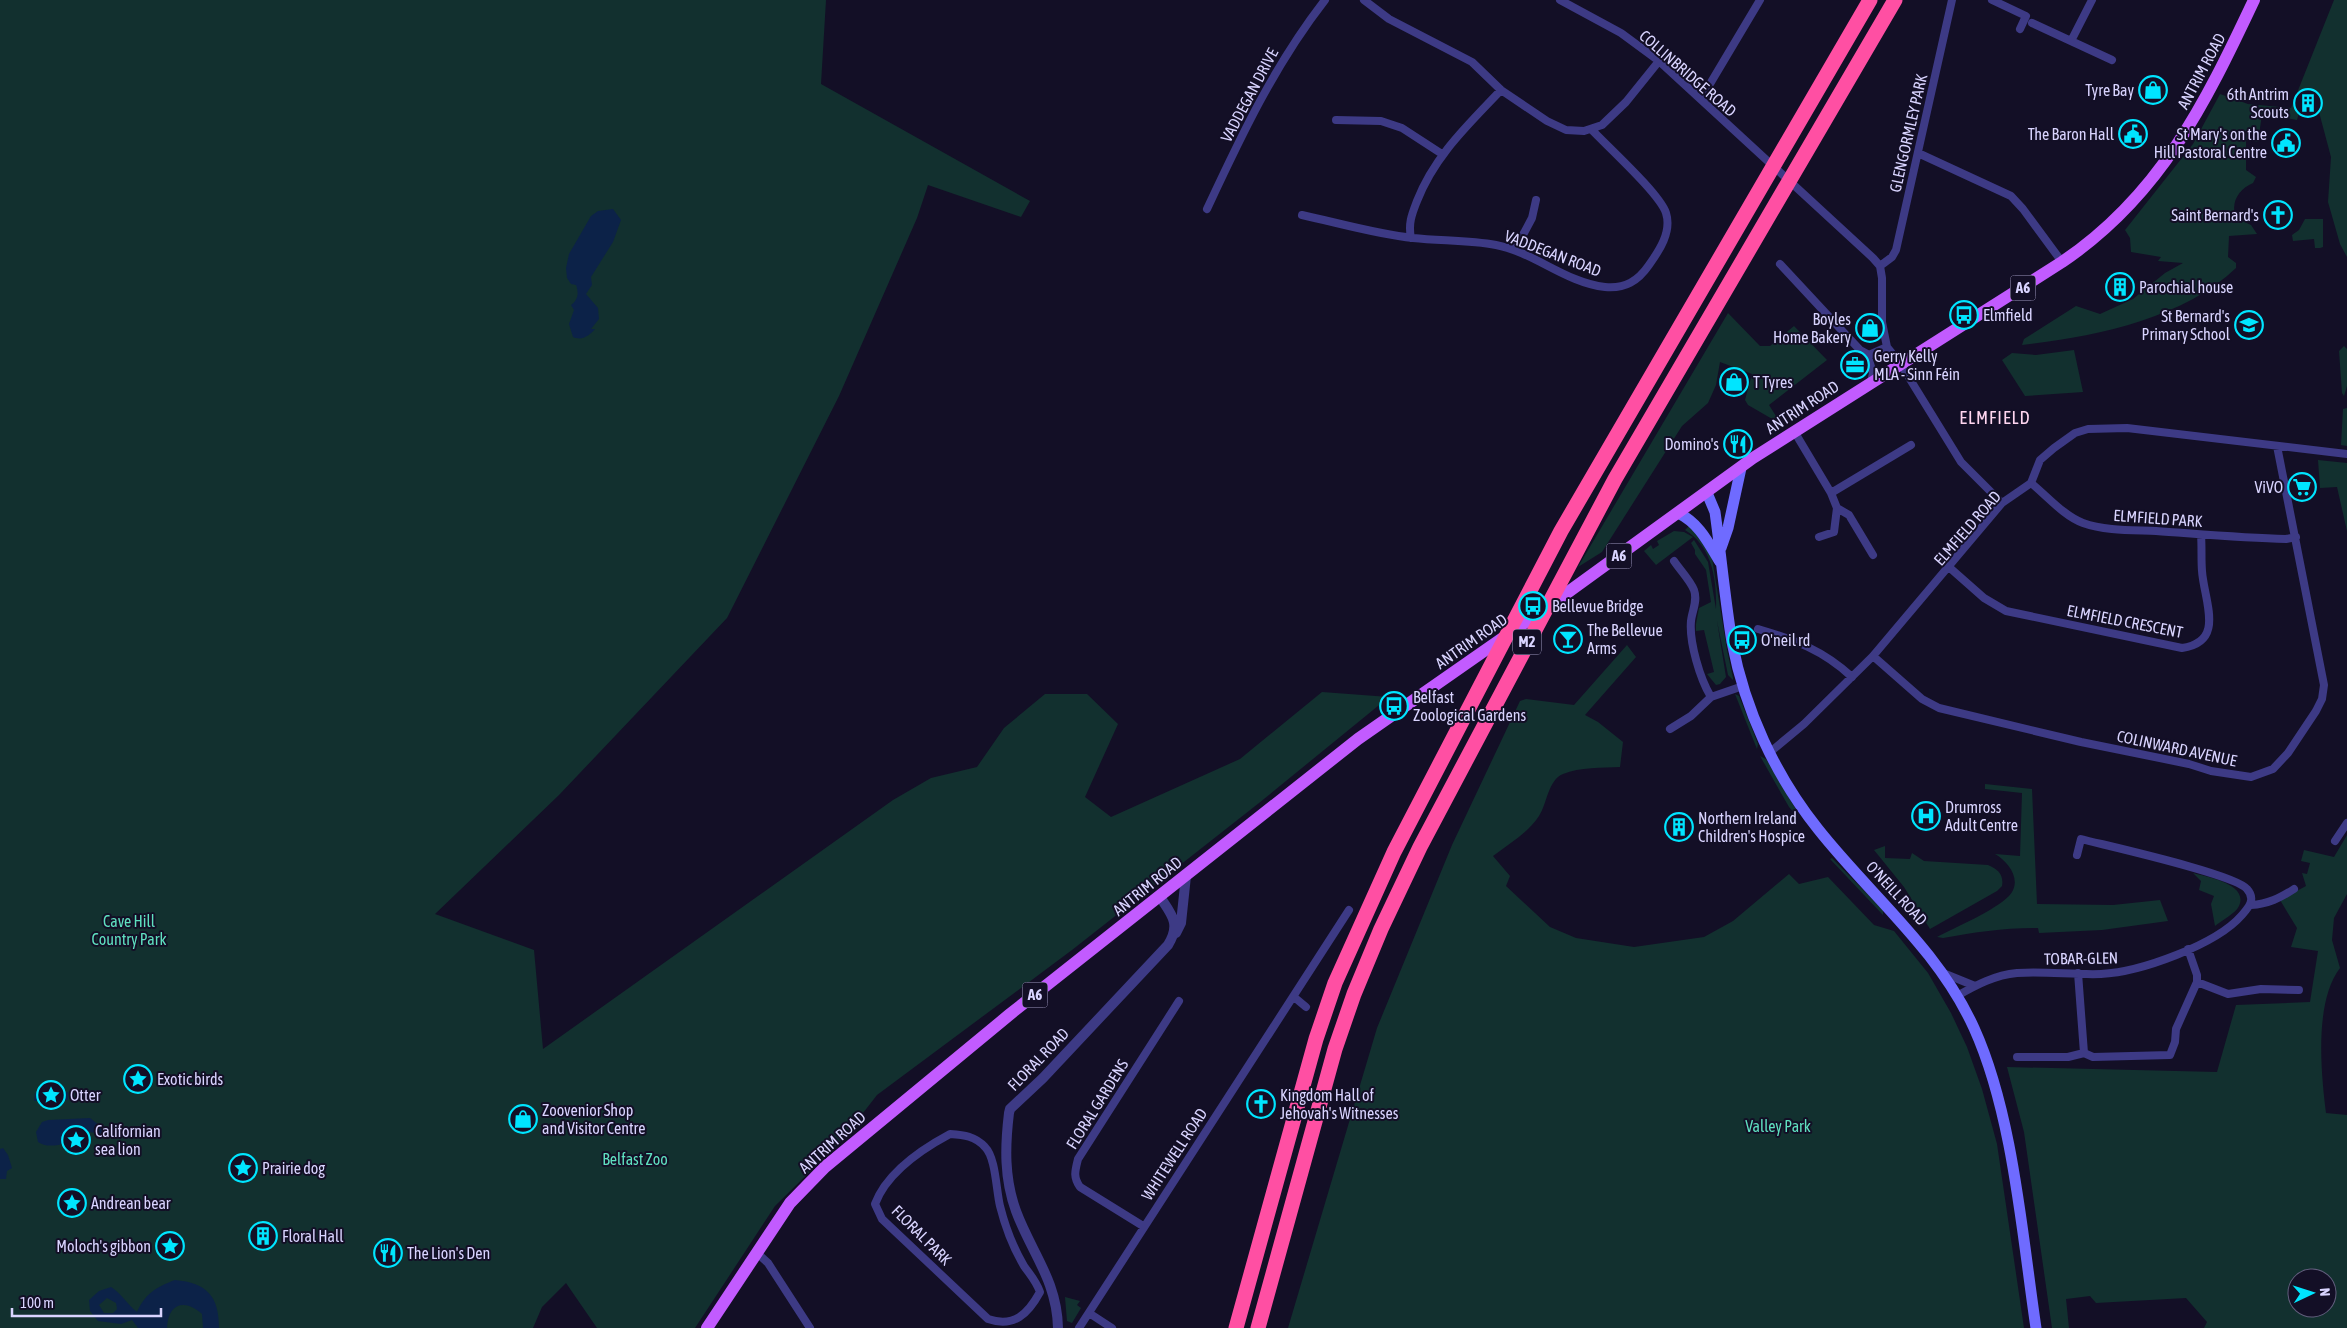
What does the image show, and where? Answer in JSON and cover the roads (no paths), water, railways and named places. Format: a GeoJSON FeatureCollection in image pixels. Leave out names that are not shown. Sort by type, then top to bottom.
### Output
{"type":"FeatureCollection","features":[{"type":"Feature","properties":{"kind":"highway","name":"M2"},"geometry":{"type":"LineString","coordinates":[[1236,1328],[1316,1039],[1357,931],[1394,852],[1561,531],[1870,0]]}},
{"type":"Feature","properties":{"kind":"highway","name":"M2"},"geometry":{"type":"LineString","coordinates":[[1258,1328],[1335,1049],[1354,994],[1420,847],[1615,479],[1895,0]]}},
{"type":"Feature","properties":{"kind":"main road","name":"ANTRIM ROAD"},"geometry":{"type":"LineString","coordinates":[[707,1328],[790,1203],[825,1167],[1009,1015],[1358,739],[1453,674],[1794,431],[2062,262],[2105,230],[2136,200],[2157,175],[2190,126],[2254,0]]}},
{"type":"Feature","properties":{"kind":"main road"},"geometry":{"type":"LineString","coordinates":[[1720,550],[1728,528],[1741,468]]}},
{"type":"Feature","properties":{"kind":"main road","name":"O'NEILL ROAD"},"geometry":{"type":"LineString","coordinates":[[1707,493],[1715,512],[1732,642],[1743,686],[1769,753],[1791,791],[1819,830],[1919,941],[1943,973],[1979,1040],[1996,1092],[2013,1176],[2036,1328]]}},
{"type":"Feature","properties":{"kind":"main road"},"geometry":{"type":"LineString","coordinates":[[1678,513],[1699,527],[1723,568]]}},
{"type":"Feature","properties":{"kind":"street","name":"VADDEGAN DRIVE"},"geometry":{"type":"LineString","coordinates":[[1207,209],[1261,98],[1299,34],[1325,0]]}},
{"type":"Feature","properties":{"kind":"street"},"geometry":{"type":"LineString","coordinates":[[1364,0],[1388,19],[1472,62],[1501,90],[1547,121],[1566,130],[1584,131],[1602,125],[1626,102],[1659,61]]}},
{"type":"Feature","properties":{"kind":"street","name":"COLLINBRIDGE ROAD"},"geometry":{"type":"LineString","coordinates":[[1560,0],[1621,33],[1659,61],[1880,266]]}},
{"type":"Feature","properties":{"kind":"street"},"geometry":{"type":"LineString","coordinates":[[1702,99],[1760,0]]}},
{"type":"Feature","properties":{"kind":"street","name":"GLENGORMLEY PARK"},"geometry":{"type":"LineString","coordinates":[[1880,266],[1896,250],[1952,0]]}},
{"type":"Feature","properties":{"kind":"street"},"geometry":{"type":"LineString","coordinates":[[2071,41],[2092,0]]}},
{"type":"Feature","properties":{"kind":"street"},"geometry":{"type":"LineString","coordinates":[[1996,1],[2026,16],[2020,29]]}},
{"type":"Feature","properties":{"kind":"street"},"geometry":{"type":"LineString","coordinates":[[2032,23],[2112,60]]}},
{"type":"Feature","properties":{"kind":"street"},"geometry":{"type":"LineString","coordinates":[[1410,238],[1408,224],[1425,181],[1442,154],[1501,90]]}},
{"type":"Feature","properties":{"kind":"street"},"geometry":{"type":"LineString","coordinates":[[1336,120],[1381,121],[1395,126],[1442,154]]}},
{"type":"Feature","properties":{"kind":"street","name":"VADDEGAN ROAD"},"geometry":{"type":"LineString","coordinates":[[1302,215],[1410,238],[1496,245],[1515,250],[1586,283],[1606,287],[1625,286],[1640,278],[1657,253],[1667,231],[1667,214],[1659,199],[1591,129]]}},
{"type":"Feature","properties":{"kind":"street"},"geometry":{"type":"LineString","coordinates":[[1918,153],[2011,196],[2023,209],[2062,262]]}},
{"type":"Feature","properties":{"kind":"street"},"geometry":{"type":"LineString","coordinates":[[1515,250],[1532,218],[1536,200]]}},
{"type":"Feature","properties":{"kind":"street"},"geometry":{"type":"LineString","coordinates":[[1780,264],[1860,350],[1869,356],[1887,347]]}},
{"type":"Feature","properties":{"kind":"street"},"geometry":{"type":"LineString","coordinates":[[1880,266],[1882,278],[1882,322],[1887,347],[1900,363],[1961,462],[2002,503]]}},
{"type":"Feature","properties":{"kind":"street"},"geometry":{"type":"LineString","coordinates":[[1867,354],[1873,373],[1870,382]]}},
{"type":"Feature","properties":{"kind":"street"},"geometry":{"type":"LineString","coordinates":[[2032,483],[2040,460],[2067,438],[2088,429],[2127,428],[2347,454]]}},
{"type":"Feature","properties":{"kind":"street"},"geometry":{"type":"LineString","coordinates":[[1794,431],[1832,493],[1837,508],[1834,532],[1819,537]]}},
{"type":"Feature","properties":{"kind":"street"},"geometry":{"type":"LineString","coordinates":[[1832,493],[1911,445]]}},
{"type":"Feature","properties":{"kind":"street","name":"COLINWARD AVENUE"},"geometry":{"type":"LineString","coordinates":[[1873,656],[1922,699],[1939,708],[2081,742],[2189,764],[2211,771],[2251,777],[2274,769],[2288,753],[2316,711],[2324,685],[2296,537],[2276,446]]}},
{"type":"Feature","properties":{"kind":"street","name":"ELMFIELD ROAD"},"geometry":{"type":"LineString","coordinates":[[1769,753],[1804,724],[1873,656],[1950,568],[2002,503],[2032,483]]}},
{"type":"Feature","properties":{"kind":"street","name":"ELMFIELD PARK"},"geometry":{"type":"LineString","coordinates":[[2032,483],[2055,504],[2082,523],[2108,528],[2202,535],[2286,540],[2296,537]]}},
{"type":"Feature","properties":{"kind":"street"},"geometry":{"type":"LineString","coordinates":[[1837,508],[1849,515],[1873,555]]}},
{"type":"Feature","properties":{"kind":"street","name":"ELMFIELD CRESCENT"},"geometry":{"type":"LineString","coordinates":[[1950,568],[1984,598],[2006,611],[2182,648],[2193,646],[2203,640],[2210,627],[2202,571],[2202,535]]}},
{"type":"Feature","properties":{"kind":"street"},"geometry":{"type":"LineString","coordinates":[[1674,561],[1694,590],[1696,599],[1691,621],[1692,637],[1702,679],[1711,697]]}},
{"type":"Feature","properties":{"kind":"street"},"geometry":{"type":"LineString","coordinates":[[1758,629],[1813,648],[1836,663],[1852,677]]}},
{"type":"Feature","properties":{"kind":"street"},"geometry":{"type":"LineString","coordinates":[[1670,730],[1692,716],[1711,697],[1743,686]]}},
{"type":"Feature","properties":{"kind":"street"},"geometry":{"type":"LineString","coordinates":[[2335,841],[2347,822]]}},
{"type":"Feature","properties":{"kind":"street"},"geometry":{"type":"LineString","coordinates":[[2077,855],[2081,839],[2205,871],[2246,887],[2251,895],[2251,905],[2276,900],[2294,889]]}},
{"type":"Feature","properties":{"kind":"street","name":"FLORAL ROAD"},"geometry":{"type":"LineString","coordinates":[[1058,1328],[1054,1296],[1048,1276],[1016,1212],[1008,1185],[1006,1142],[1010,1109],[1043,1078],[1178,932],[1181,923],[1186,876]]}},
{"type":"Feature","properties":{"kind":"street"},"geometry":{"type":"LineString","coordinates":[[1160,897],[1173,918],[1174,935]]}},
{"type":"Feature","properties":{"kind":"street","name":"TOBAR-GLEN"},"geometry":{"type":"LineString","coordinates":[[1957,996],[1999,976],[2016,973],[2100,974],[2131,970],[2188,949],[2237,921],[2251,905]]}},
{"type":"Feature","properties":{"kind":"street","name":"WHITEWELL ROAD"},"geometry":{"type":"LineString","coordinates":[[1079,1328],[1143,1226],[1349,910]]}},
{"type":"Feature","properties":{"kind":"street"},"geometry":{"type":"LineString","coordinates":[[2017,1057],[2068,1057],[2084,1054],[2093,1058],[2170,1054],[2175,1042],[2176,1029],[2197,982],[2197,975],[2188,949]]}},
{"type":"Feature","properties":{"kind":"street"},"geometry":{"type":"LineString","coordinates":[[1943,973],[1975,986]]}},
{"type":"Feature","properties":{"kind":"street"},"geometry":{"type":"LineString","coordinates":[[2078,973],[2084,1054]]}},
{"type":"Feature","properties":{"kind":"street"},"geometry":{"type":"LineString","coordinates":[[2197,982],[2228,994],[2261,989],[2300,990]]}},
{"type":"Feature","properties":{"kind":"street"},"geometry":{"type":"LineString","coordinates":[[1294,997],[1306,1007]]}},
{"type":"Feature","properties":{"kind":"street","name":"FLORAL GARDENS"},"geometry":{"type":"LineString","coordinates":[[1143,1226],[1080,1187],[1075,1179],[1075,1170],[1078,1159],[1179,1001]]}},
{"type":"Feature","properties":{"kind":"street","name":"FLORAL PARK"},"geometry":{"type":"LineString","coordinates":[[950,1134],[970,1136],[986,1148],[992,1160],[1000,1207],[1018,1252],[1025,1267],[1036,1280],[1040,1292],[1032,1308],[1014,1321],[1001,1324],[988,1319],[882,1219],[875,1204],[880,1190],[892,1176],[930,1144],[950,1134]]}},
{"type":"Feature","properties":{"kind":"street"},"geometry":{"type":"LineString","coordinates":[[1018,1252],[1032,1244]]}},
{"type":"Feature","properties":{"kind":"street"},"geometry":{"type":"LineString","coordinates":[[756,1252],[768,1263],[810,1328]]}},
{"type":"Feature","properties":{"kind":"street"},"geometry":{"type":"LineString","coordinates":[[1089,1313],[1112,1328]]}},
{"type":"Feature","properties":{"kind":"water"},"geometry":{"type":"Polygon","coordinates":[[[613,209],[621,220],[613,242],[591,277],[592,285],[586,294],[598,308],[599,319],[591,329],[595,329],[590,334],[582,338],[576,338],[573,337],[569,324],[574,310],[571,305],[578,294],[576,285],[571,284],[567,278],[566,268],[569,254],[591,216],[598,211],[613,209]]]}},
{"type":"Feature","properties":{"kind":"water"},"geometry":{"type":"Polygon","coordinates":[[[68,1092],[68,1100],[34,1101],[35,1093],[68,1092]]]}},
{"type":"Feature","properties":{"kind":"water"},"geometry":{"type":"Polygon","coordinates":[[[90,1118],[104,1129],[102,1134],[89,1132],[87,1136],[76,1137],[68,1142],[52,1146],[38,1142],[36,1132],[42,1122],[90,1118]]]}},
{"type":"Feature","properties":{"kind":"water"},"geometry":{"type":"Polygon","coordinates":[[[3,1148],[8,1155],[12,1168],[7,1171],[6,1179],[0,1179],[0,1149],[3,1148]]]}},
{"type":"Feature","properties":{"kind":"water"},"geometry":{"type":"Polygon","coordinates":[[[175,1280],[195,1284],[209,1293],[217,1307],[219,1328],[203,1328],[202,1314],[189,1306],[183,1305],[178,1306],[170,1313],[167,1328],[138,1328],[132,1320],[121,1324],[98,1321],[90,1311],[89,1300],[99,1291],[111,1287],[137,1312],[148,1296],[157,1288],[175,1280]],[[107,1298],[99,1305],[104,1313],[113,1313],[117,1309],[116,1303],[107,1298]]]}},
{"type":"Feature","properties":{"kind":"place","name":"Tyre Bay"},"geometry":{"type":"Point","coordinates":[2153,90]}},
{"type":"Feature","properties":{"kind":"place","name":"6th Antrim Scouts"},"geometry":{"type":"Point","coordinates":[2308,103]}},
{"type":"Feature","properties":{"kind":"place","name":"The Baron Hall"},"geometry":{"type":"Point","coordinates":[2133,134]}},
{"type":"Feature","properties":{"kind":"place","name":"St Mary's on the Hill Pastoral Centre"},"geometry":{"type":"Point","coordinates":[2286,143]}},
{"type":"Feature","properties":{"kind":"place","name":"Saint Bernard's"},"geometry":{"type":"Point","coordinates":[2278,215]}},
{"type":"Feature","properties":{"kind":"place","name":"Parochial house"},"geometry":{"type":"Point","coordinates":[2120,287]}},
{"type":"Feature","properties":{"kind":"place","name":"Elmfield"},"geometry":{"type":"Point","coordinates":[1964,315]}},
{"type":"Feature","properties":{"kind":"place","name":"St Bernard's Primary School"},"geometry":{"type":"Point","coordinates":[2249,325]}},
{"type":"Feature","properties":{"kind":"place","name":"Boyles Home Bakery"},"geometry":{"type":"Point","coordinates":[1870,328]}},
{"type":"Feature","properties":{"kind":"place","name":"Gerry Kelly MLA - Sinn Féin"},"geometry":{"type":"Point","coordinates":[1855,365]}},
{"type":"Feature","properties":{"kind":"place","name":"T Tyres"},"geometry":{"type":"Point","coordinates":[1734,382]}},
{"type":"Feature","properties":{"kind":"place","name":"Domino's"},"geometry":{"type":"Point","coordinates":[1738,444]}},
{"type":"Feature","properties":{"kind":"place","name":"ViVO"},"geometry":{"type":"Point","coordinates":[2302,487]}},
{"type":"Feature","properties":{"kind":"place","name":"Bellevue Bridge"},"geometry":{"type":"Point","coordinates":[1533,606]}},
{"type":"Feature","properties":{"kind":"place","name":"The Bellevue Arms"},"geometry":{"type":"Point","coordinates":[1568,639]}},
{"type":"Feature","properties":{"kind":"place","name":"O'neil rd"},"geometry":{"type":"Point","coordinates":[1742,640]}},
{"type":"Feature","properties":{"kind":"place","name":"Belfast Zoological Gardens"},"geometry":{"type":"Point","coordinates":[1394,706]}},
{"type":"Feature","properties":{"kind":"place","name":"Drumross Adult Centre"},"geometry":{"type":"Point","coordinates":[1926,816]}},
{"type":"Feature","properties":{"kind":"place","name":"Northern Ireland Children's Hospice"},"geometry":{"type":"Point","coordinates":[1679,827]}},
{"type":"Feature","properties":{"kind":"place","name":"Exotic birds"},"geometry":{"type":"Point","coordinates":[138,1079]}},
{"type":"Feature","properties":{"kind":"place","name":"Otter"},"geometry":{"type":"Point","coordinates":[51,1095]}},
{"type":"Feature","properties":{"kind":"place","name":"Kingdom Hall of Jehovah's Witnesses"},"geometry":{"type":"Point","coordinates":[1261,1104]}},
{"type":"Feature","properties":{"kind":"place","name":"Zoovenior Shop and Visitor Centre"},"geometry":{"type":"Point","coordinates":[523,1119]}},
{"type":"Feature","properties":{"kind":"place","name":"Californian sea lion"},"geometry":{"type":"Point","coordinates":[76,1140]}},
{"type":"Feature","properties":{"kind":"place","name":"Prairie dog"},"geometry":{"type":"Point","coordinates":[243,1168]}},
{"type":"Feature","properties":{"kind":"place","name":"Andrean bear"},"geometry":{"type":"Point","coordinates":[72,1203]}},
{"type":"Feature","properties":{"kind":"place","name":"Floral Hall"},"geometry":{"type":"Point","coordinates":[263,1236]}},
{"type":"Feature","properties":{"kind":"place","name":"Moloch's gibbon"},"geometry":{"type":"Point","coordinates":[170,1246]}},
{"type":"Feature","properties":{"kind":"place","name":"The Lion's Den"},"geometry":{"type":"Point","coordinates":[388,1253]}},
{"type":"Feature","properties":{"kind":"district","name":"ELMFIELD"},"geometry":{"type":"Point","coordinates":[1995,418]}},
{"type":"Feature","properties":{"kind":"park label","name":"Cave Hill Country Park"},"geometry":{"type":"Point","coordinates":[129,930]}},
{"type":"Feature","properties":{"kind":"park label","name":"Valley Park"},"geometry":{"type":"Point","coordinates":[1778,1126]}},
{"type":"Feature","properties":{"kind":"park label","name":"Belfast Zoo"},"geometry":{"type":"Point","coordinates":[635,1159]}}]}
